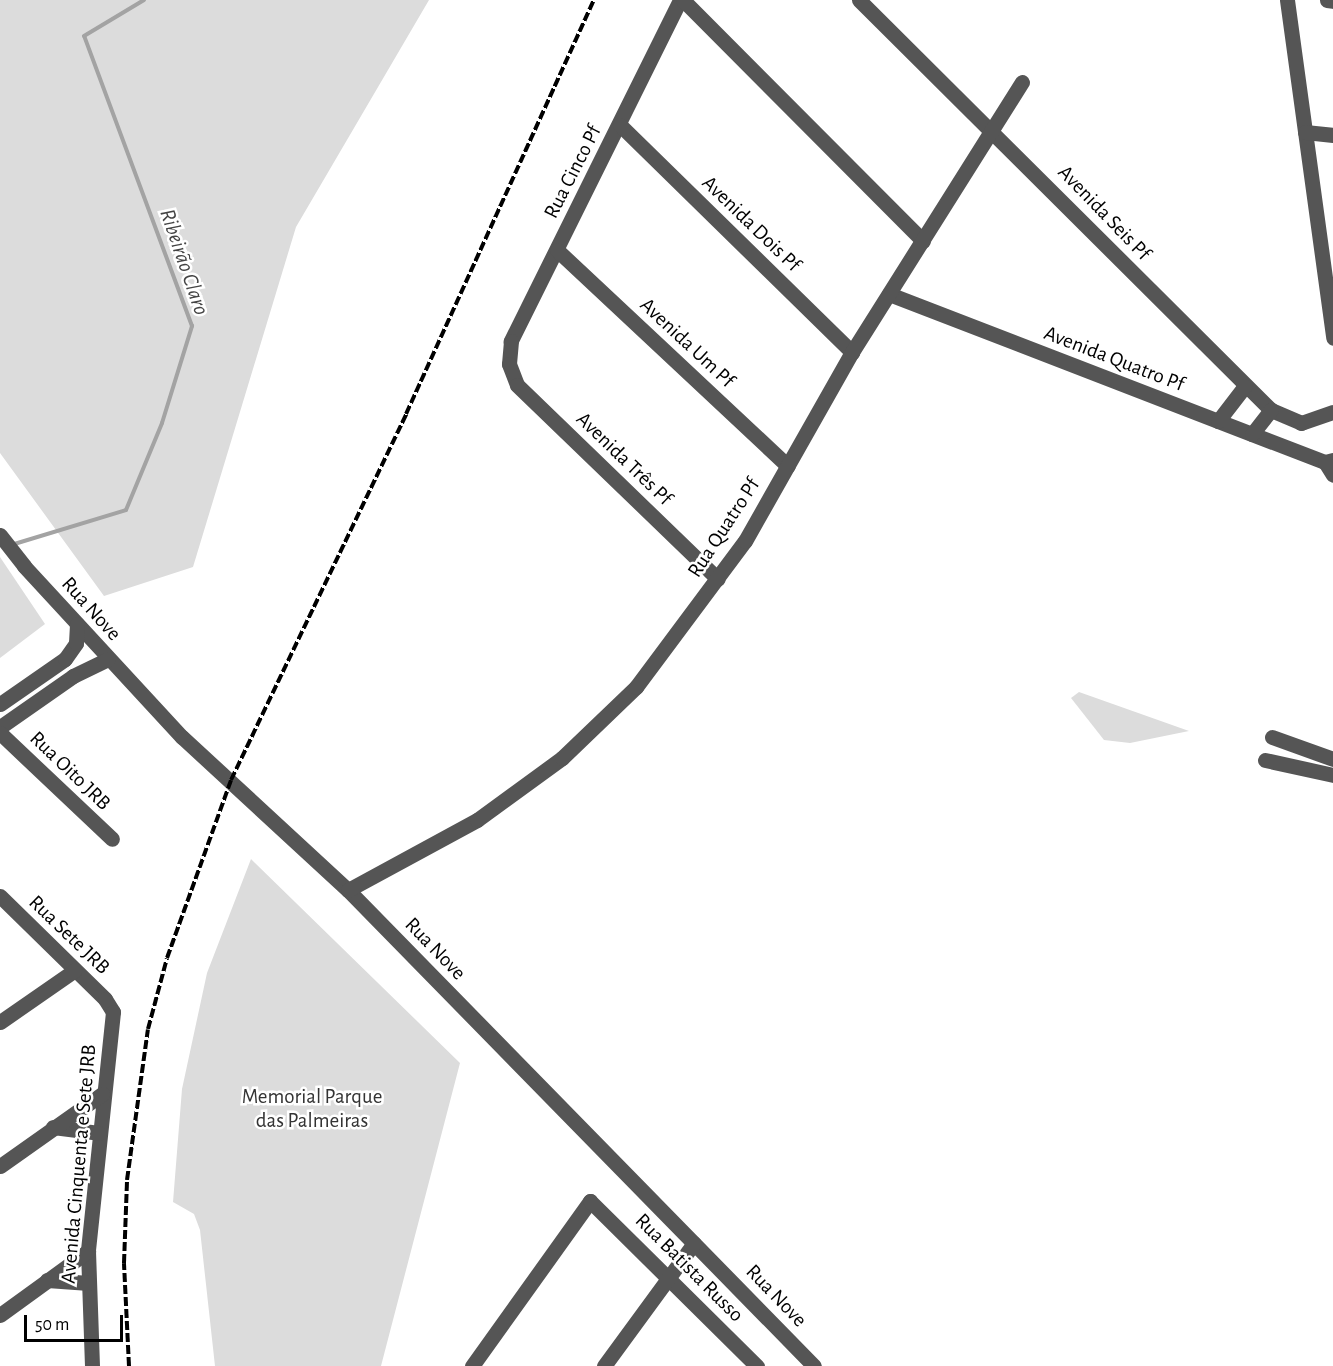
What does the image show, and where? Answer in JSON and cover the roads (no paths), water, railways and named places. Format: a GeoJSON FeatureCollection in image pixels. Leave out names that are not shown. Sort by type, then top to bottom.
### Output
{"type":"FeatureCollection","features":[{"type":"Feature","properties":{"kind":"street","name":"Rua Cinco Pf"},"geometry":{"type":"LineString","coordinates":[[509,364],[512,341],[682,0]]}},
{"type":"Feature","properties":{"kind":"street"},"geometry":{"type":"LineString","coordinates":[[682,0],[923,241]]}},
{"type":"Feature","properties":{"kind":"street","name":"Avenida Seis Pf"},"geometry":{"type":"LineString","coordinates":[[859,0],[992,129],[1271,410],[1301,423],[1333,412]]}},
{"type":"Feature","properties":{"kind":"street"},"geometry":{"type":"LineString","coordinates":[[1287,0],[1305,132],[1328,263],[1333,338]]}},
{"type":"Feature","properties":{"kind":"street"},"geometry":{"type":"LineString","coordinates":[[1327,0],[1333,1]]}},
{"type":"Feature","properties":{"kind":"street","name":"Rua Quatro Pf"},"geometry":{"type":"LineString","coordinates":[[348,890],[477,820],[562,758],[636,687],[745,541],[852,352],[1022,81]]}},
{"type":"Feature","properties":{"kind":"street","name":"Avenida Dois Pf"},"geometry":{"type":"LineString","coordinates":[[620,125],[852,352]]}},
{"type":"Feature","properties":{"kind":"street"},"geometry":{"type":"LineString","coordinates":[[1305,132],[1333,135]]}},
{"type":"Feature","properties":{"kind":"street","name":"Avenida Um Pf"},"geometry":{"type":"LineString","coordinates":[[557,250],[788,466]]}},
{"type":"Feature","properties":{"kind":"street","name":"Avenida Quatro Pf"},"geometry":{"type":"LineString","coordinates":[[889,294],[1330,466]]}},
{"type":"Feature","properties":{"kind":"street","name":"Avenida Três Pf"},"geometry":{"type":"LineString","coordinates":[[509,364],[517,385],[718,579]]}},
{"type":"Feature","properties":{"kind":"street"},"geometry":{"type":"LineString","coordinates":[[1218,421],[1245,386]]}},
{"type":"Feature","properties":{"kind":"street"},"geometry":{"type":"LineString","coordinates":[[1252,434],[1271,410]]}},
{"type":"Feature","properties":{"kind":"street","name":"Rua Nove"},"geometry":{"type":"LineString","coordinates":[[0,535],[24,566],[108,659],[201,756],[348,890],[814,1366]]}},
{"type":"Feature","properties":{"kind":"street"},"geometry":{"type":"LineString","coordinates":[[0,705],[69,655],[77,637],[77,624]]}},
{"type":"Feature","properties":{"kind":"street"},"geometry":{"type":"LineString","coordinates":[[0,728],[73,676],[108,659]]}},
{"type":"Feature","properties":{"kind":"street","name":"Rua Oito JRB"},"geometry":{"type":"LineString","coordinates":[[0,733],[112,839]]}},
{"type":"Feature","properties":{"kind":"street"},"geometry":{"type":"LineString","coordinates":[[1272,738],[1333,759]]}},
{"type":"Feature","properties":{"kind":"street"},"geometry":{"type":"LineString","coordinates":[[1265,760],[1333,775]]}},
{"type":"Feature","properties":{"kind":"street","name":"Rua Sete JRB"},"geometry":{"type":"LineString","coordinates":[[0,896],[109,1004]]}},
{"type":"Feature","properties":{"kind":"street"},"geometry":{"type":"LineString","coordinates":[[0,1022],[75,970]]}},
{"type":"Feature","properties":{"kind":"street","name":"Avenida Cinquenta e Sete JRB"},"geometry":{"type":"LineString","coordinates":[[92,1366],[88,1251],[102,1094],[113,1022],[109,1004]]}},
{"type":"Feature","properties":{"kind":"street"},"geometry":{"type":"LineString","coordinates":[[0,1166],[102,1094]]}},
{"type":"Feature","properties":{"kind":"street"},"geometry":{"type":"LineString","coordinates":[[53,1127],[99,1133]]}},
{"type":"Feature","properties":{"kind":"street","name":"Rua Batista Russo"},"geometry":{"type":"LineString","coordinates":[[472,1366],[590,1201],[758,1366]]}},
{"type":"Feature","properties":{"kind":"street"},"geometry":{"type":"LineString","coordinates":[[604,1366],[694,1243]]}},
{"type":"Feature","properties":{"kind":"street"},"geometry":{"type":"LineString","coordinates":[[0,1315],[88,1251]]}},
{"type":"Feature","properties":{"kind":"street"},"geometry":{"type":"LineString","coordinates":[[47,1280],[88,1283]]}},
{"type":"Feature","properties":{"kind":"waterway","name":"Ribeirão Claro"},"geometry":{"type":"LineString","coordinates":[[11,545],[126,510],[162,423],[192,326],[84,36],[144,0]]}},
{"type":"Feature","properties":{"kind":"railway"},"geometry":{"type":"LineString","coordinates":[[129,1366],[124,1263],[127,1180],[148,1029],[167,958],[231,780],[406,414],[594,0]]}},
{"type":"Feature","properties":{"kind":"park label","name":"Memorial Parque das Palmeiras"},"geometry":{"type":"Point","coordinates":[312,1109]}}]}
